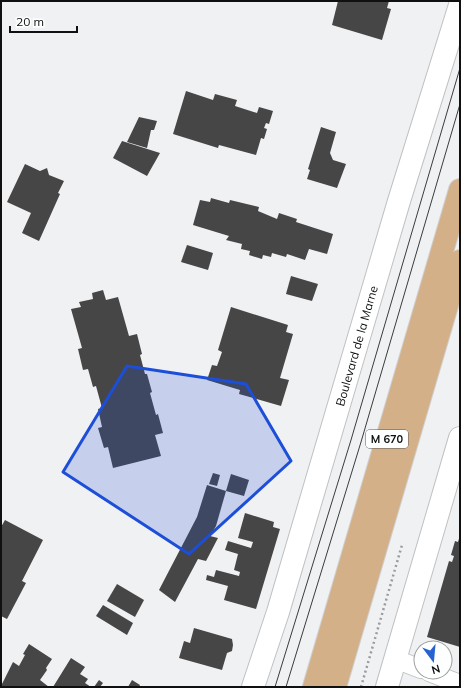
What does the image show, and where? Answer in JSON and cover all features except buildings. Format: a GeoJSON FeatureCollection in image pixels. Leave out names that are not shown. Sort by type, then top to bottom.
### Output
{"type":"FeatureCollection","features":[{"type":"Feature","properties":{"kind":"main road","name":"M 670"},"geometry":{"type":"LineString","coordinates":[[314,687],[460,190]]}},
{"type":"Feature","properties":{"kind":"main road","name":"M 670"},"geometry":{"type":"LineString","coordinates":[[335,687],[460,261]]}},
{"type":"Feature","properties":{"kind":"street","name":"Boulevard de la Marne"},"geometry":{"type":"LineString","coordinates":[[253,687],[278,612],[460,4]]}},
{"type":"Feature","properties":{"kind":"street"},"geometry":{"type":"LineString","coordinates":[[387,687],[460,438]]}},
{"type":"Feature","properties":{"kind":"street"},"geometry":{"type":"LineString","coordinates":[[395,659],[413,666]]}},
{"type":"Feature","properties":{"kind":"street"},"geometry":{"type":"LineString","coordinates":[[449,680],[460,684]]}},
{"type":"Feature","properties":{"kind":"highlighted area"},"geometry":{"type":"Polygon","coordinates":[[[127,366],[246,384],[291,461],[189,554],[63,472],[127,366]]]}},
{"type":"Feature","properties":{"kind":"tram line"},"geometry":{"type":"LineString","coordinates":[[275,687],[351,440],[460,68]]}},
{"type":"Feature","properties":{"kind":"tram line"},"geometry":{"type":"LineString","coordinates":[[286,687],[361,442],[460,104]]}}]}
